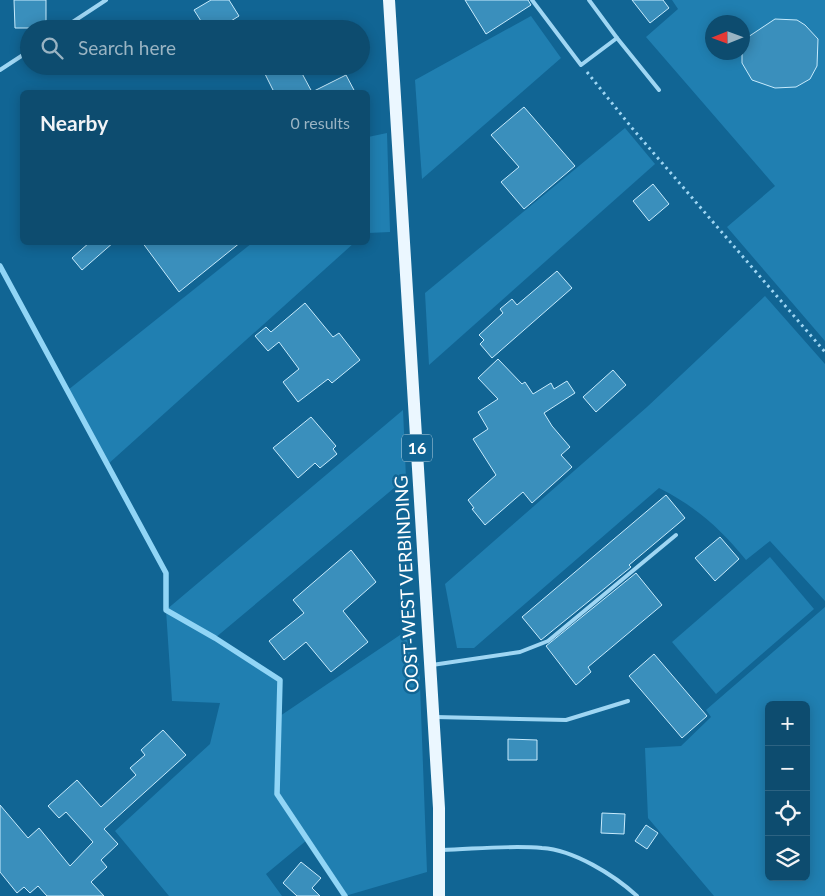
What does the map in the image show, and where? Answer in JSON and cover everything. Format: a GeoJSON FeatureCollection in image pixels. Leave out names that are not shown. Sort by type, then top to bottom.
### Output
{"type":"FeatureCollection","features":[{"type":"Feature","properties":{"kind":"main road","name":"OOST-WEST VERBINDING"},"geometry":{"type":"LineString","coordinates":[[389,0],[433,717],[440,850],[439,896]]}},
{"type":"Feature","properties":{"kind":"lane"},"geometry":{"type":"LineString","coordinates":[[76,20],[106,0]]}},
{"type":"Feature","properties":{"kind":"lane"},"geometry":{"type":"LineString","coordinates":[[532,0],[581,65],[618,38]]}},
{"type":"Feature","properties":{"kind":"lane"},"geometry":{"type":"LineString","coordinates":[[589,0],[659,90]]}},
{"type":"Feature","properties":{"kind":"lane"},"geometry":{"type":"LineString","coordinates":[[0,70],[20,57]]}},
{"type":"Feature","properties":{"kind":"lane"},"geometry":{"type":"LineString","coordinates":[[430,665],[520,652],[548,641],[676,535]]}},
{"type":"Feature","properties":{"kind":"lane"},"geometry":{"type":"LineString","coordinates":[[433,717],[566,720],[628,701]]}},
{"type":"Feature","properties":{"kind":"lane"},"geometry":{"type":"LineString","coordinates":[[440,850],[544,848],[583,860],[619,879],[637,896]]}},
{"type":"Feature","properties":{"kind":"path"},"geometry":{"type":"LineString","coordinates":[[581,65],[632,128],[825,352]]}},
{"type":"Feature","properties":{"kind":"shaded area"},"geometry":{"type":"Polygon","coordinates":[[[672,0],[825,0],[825,341],[727,227],[775,186],[646,37],[678,9],[672,0]]]}},
{"type":"Feature","properties":{"kind":"shaded area"},"geometry":{"type":"Polygon","coordinates":[[[531,16],[561,58],[422,179],[415,80],[531,16]]]}},
{"type":"Feature","properties":{"kind":"shaded area"},"geometry":{"type":"Polygon","coordinates":[[[625,128],[655,164],[429,365],[425,293],[625,128]]]}},
{"type":"Feature","properties":{"kind":"shaded area"},"geometry":{"type":"Polygon","coordinates":[[[387,133],[390,232],[370,233],[370,137],[387,133]]]}},
{"type":"Feature","properties":{"kind":"shaded area"},"geometry":{"type":"Polygon","coordinates":[[[249,245],[352,245],[107,465],[68,390],[249,245]]]}},
{"type":"Feature","properties":{"kind":"shaded area"},"geometry":{"type":"Polygon","coordinates":[[[765,296],[825,364],[825,601],[770,541],[746,560],[707,519],[684,502],[659,488],[474,648],[457,648],[445,584],[647,407],[765,296]]]}},
{"type":"Feature","properties":{"kind":"shaded area"},"geometry":{"type":"Polygon","coordinates":[[[403,410],[406,478],[215,638],[280,680],[280,716],[403,633],[419,659],[427,872],[345,896],[307,840],[266,874],[282,896],[169,896],[115,831],[210,744],[220,703],[172,701],[166,610],[403,410]]]}},
{"type":"Feature","properties":{"kind":"shaded area"},"geometry":{"type":"Polygon","coordinates":[[[770,557],[814,609],[716,694],[672,642],[770,557]]]}},
{"type":"Feature","properties":{"kind":"shaded area"},"geometry":{"type":"Polygon","coordinates":[[[825,607],[825,896],[714,896],[648,818],[645,748],[681,746],[711,717],[706,710],[825,607]]]}},
{"type":"Feature","properties":{"kind":"building"},"geometry":{"type":"Polygon","coordinates":[[[14,0],[46,0],[46,20],[20,20],[20,28],[15,28],[14,0]]]}},
{"type":"Feature","properties":{"kind":"building"},"geometry":{"type":"Polygon","coordinates":[[[211,0],[229,0],[239,16],[233,20],[200,20],[194,10],[211,0]]]}},
{"type":"Feature","properties":{"kind":"building"},"geometry":{"type":"Polygon","coordinates":[[[465,0],[528,0],[531,5],[486,34],[465,0]]]}},
{"type":"Feature","properties":{"kind":"building"},"geometry":{"type":"Polygon","coordinates":[[[632,0],[663,0],[669,8],[650,23],[632,0]]]}},
{"type":"Feature","properties":{"kind":"building"},"geometry":{"type":"Polygon","coordinates":[[[775,19],[797,20],[805,25],[818,39],[817,66],[810,79],[796,87],[775,88],[752,80],[742,63],[742,60],[750,60],[750,36],[775,19]]]}},
{"type":"Feature","properties":{"kind":"building"},"geometry":{"type":"Polygon","coordinates":[[[266,75],[303,75],[311,90],[273,90],[266,75]]]}},
{"type":"Feature","properties":{"kind":"building"},"geometry":{"type":"Polygon","coordinates":[[[346,75],[354,90],[316,90],[346,75]]]}},
{"type":"Feature","properties":{"kind":"building"},"geometry":{"type":"Polygon","coordinates":[[[524,107],[575,166],[524,209],[501,182],[519,167],[491,135],[524,107]]]}},
{"type":"Feature","properties":{"kind":"building"},"geometry":{"type":"Polygon","coordinates":[[[653,184],[669,204],[649,221],[633,201],[653,184]]]}},
{"type":"Feature","properties":{"kind":"building"},"geometry":{"type":"Polygon","coordinates":[[[87,245],[111,245],[82,270],[72,258],[87,245]]]}},
{"type":"Feature","properties":{"kind":"building"},"geometry":{"type":"Polygon","coordinates":[[[144,245],[237,245],[179,292],[144,245]]]}},
{"type":"Feature","properties":{"kind":"building"},"geometry":{"type":"Polygon","coordinates":[[[557,271],[572,288],[492,358],[480,344],[484,340],[479,335],[503,313],[500,309],[512,299],[517,305],[557,271]]]}},
{"type":"Feature","properties":{"kind":"building"},"geometry":{"type":"Polygon","coordinates":[[[305,303],[333,337],[339,333],[360,360],[332,383],[328,379],[298,402],[283,382],[299,369],[279,342],[268,351],[255,336],[266,327],[271,332],[305,303]]]}},
{"type":"Feature","properties":{"kind":"building"},"geometry":{"type":"Polygon","coordinates":[[[498,359],[522,384],[525,382],[533,394],[551,383],[554,389],[567,381],[575,393],[544,413],[552,426],[570,447],[561,455],[572,467],[532,503],[523,492],[485,525],[472,509],[474,508],[468,500],[496,475],[473,439],[488,429],[478,412],[498,399],[478,378],[498,359]]]}},
{"type":"Feature","properties":{"kind":"building"},"geometry":{"type":"Polygon","coordinates":[[[613,370],[626,385],[596,412],[583,397],[613,370]]]}},
{"type":"Feature","properties":{"kind":"building"},"geometry":{"type":"Polygon","coordinates":[[[311,417],[336,446],[333,449],[337,454],[320,468],[315,463],[298,478],[273,448],[311,417]]]}},
{"type":"Feature","properties":{"kind":"building"},"geometry":{"type":"Polygon","coordinates":[[[666,495],[685,518],[629,565],[631,567],[541,640],[522,617],[666,495]]]}},
{"type":"Feature","properties":{"kind":"building"},"geometry":{"type":"Polygon","coordinates":[[[720,537],[739,559],[715,581],[695,558],[720,537]]]}},
{"type":"Feature","properties":{"kind":"building"},"geometry":{"type":"Polygon","coordinates":[[[351,550],[376,582],[343,611],[368,642],[331,672],[306,642],[284,660],[269,641],[304,613],[293,600],[351,550]]]}},
{"type":"Feature","properties":{"kind":"building"},"geometry":{"type":"Polygon","coordinates":[[[636,573],[662,605],[588,667],[591,672],[576,685],[546,646],[636,573]]]}},
{"type":"Feature","properties":{"kind":"building"},"geometry":{"type":"Polygon","coordinates":[[[654,654],[707,716],[682,738],[629,676],[654,654]]]}},
{"type":"Feature","properties":{"kind":"building"},"geometry":{"type":"Polygon","coordinates":[[[163,730],[186,755],[104,829],[118,844],[101,860],[107,867],[91,882],[104,896],[47,896],[38,886],[30,893],[24,887],[17,893],[0,872],[0,805],[28,838],[39,828],[70,866],[93,842],[66,812],[59,818],[48,806],[77,780],[101,807],[136,775],[130,768],[145,755],[141,750],[163,730]]]}},
{"type":"Feature","properties":{"kind":"building"},"geometry":{"type":"Polygon","coordinates":[[[508,739],[537,740],[537,760],[508,760],[508,739]]]}},
{"type":"Feature","properties":{"kind":"building"},"geometry":{"type":"Polygon","coordinates":[[[602,813],[625,814],[624,834],[601,833],[602,813]]]}},
{"type":"Feature","properties":{"kind":"building"},"geometry":{"type":"Polygon","coordinates":[[[646,825],[658,833],[647,849],[635,841],[646,825]]]}},
{"type":"Feature","properties":{"kind":"building"},"geometry":{"type":"Polygon","coordinates":[[[301,862],[321,878],[312,888],[320,896],[297,896],[283,883],[301,862]]]}},
{"type":"Feature","properties":{"kind":"waterway"},"geometry":{"type":"LineString","coordinates":[[0,266],[166,573],[166,610],[215,638],[280,680],[277,794],[345,896]]}}]}
